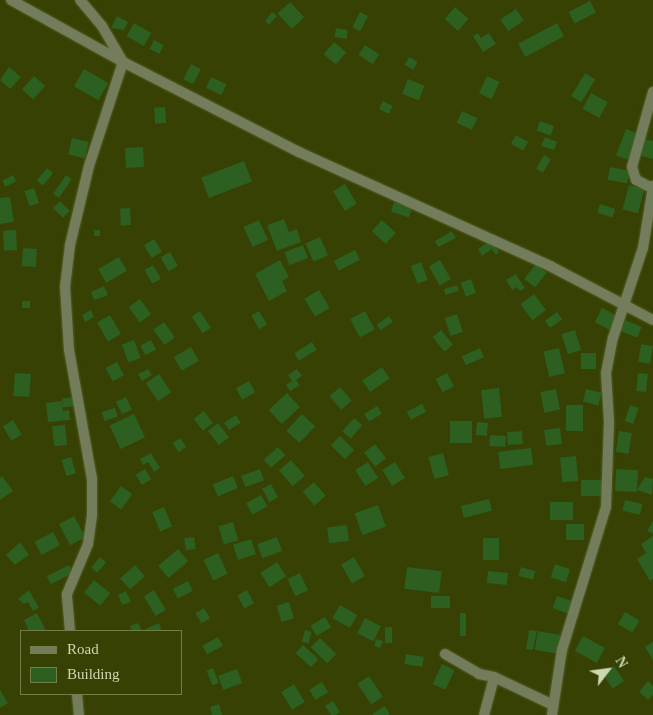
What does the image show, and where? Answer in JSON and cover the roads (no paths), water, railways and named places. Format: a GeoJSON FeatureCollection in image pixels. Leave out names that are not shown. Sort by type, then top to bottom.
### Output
{"type":"FeatureCollection","features":[{"type":"Feature","properties":{"kind":"street"},"geometry":{"type":"LineString","coordinates":[[11,0],[123,62],[299,152],[418,204],[624,304],[653,320]]}},
{"type":"Feature","properties":{"kind":"street"},"geometry":{"type":"LineString","coordinates":[[70,630],[67,594],[88,544],[92,515],[92,479],[69,350],[65,287],[70,245],[89,166],[123,62],[102,26],[80,0]]}},
{"type":"Feature","properties":{"kind":"street"},"geometry":{"type":"LineString","coordinates":[[445,654],[479,674],[494,678],[553,710],[562,650],[606,507],[609,422],[606,373],[624,304],[643,248],[653,187],[636,180],[632,167],[653,92]]}},
{"type":"Feature","properties":{"kind":"street"},"geometry":{"type":"LineString","coordinates":[[484,715],[494,678]]}},
{"type":"Feature","properties":{"kind":"street"},"geometry":{"type":"LineString","coordinates":[[76,695],[79,715]]}}]}
